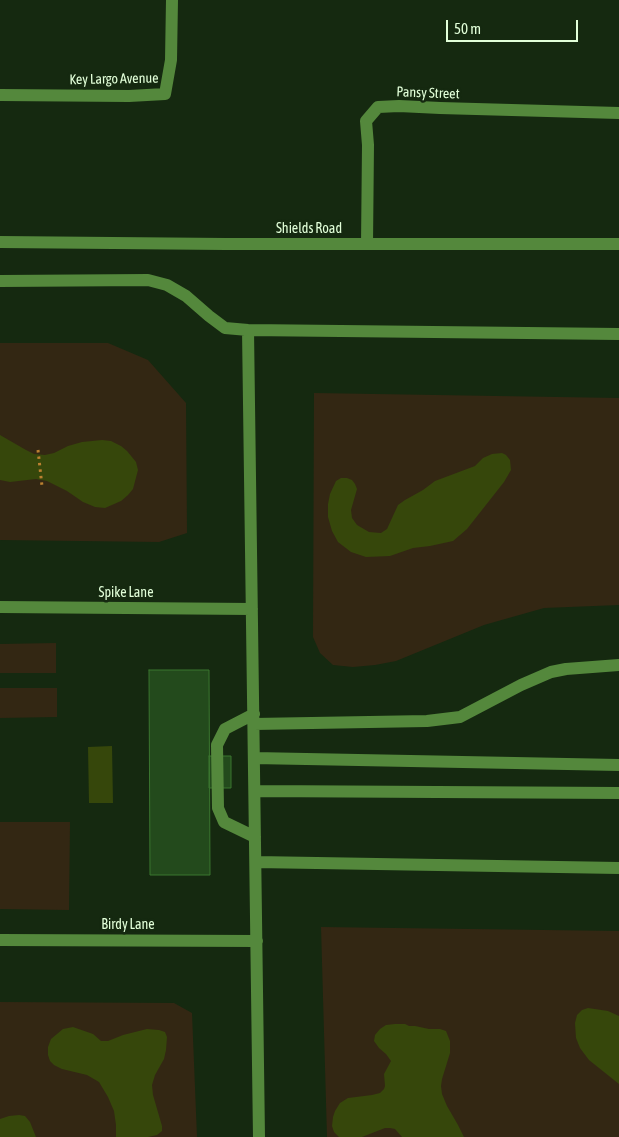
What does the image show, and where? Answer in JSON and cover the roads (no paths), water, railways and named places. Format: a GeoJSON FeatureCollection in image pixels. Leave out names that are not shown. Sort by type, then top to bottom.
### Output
{"type":"FeatureCollection","features":[{"type":"Feature","properties":{"kind":"street","name":"Key Largo Avenue"},"geometry":{"type":"LineString","coordinates":[[0,94],[130,96],[165,94],[170,60],[172,0]]}},
{"type":"Feature","properties":{"kind":"street","name":"Pansy Street"},"geometry":{"type":"LineString","coordinates":[[368,244],[368,145],[366,121],[378,107],[399,106],[619,113]]}},
{"type":"Feature","properties":{"kind":"street","name":"Shields Road"},"geometry":{"type":"LineString","coordinates":[[0,242],[619,244]]}},
{"type":"Feature","properties":{"kind":"street"},"geometry":{"type":"LineString","coordinates":[[0,281],[148,280],[167,285],[186,296],[225,328],[248,330],[619,334]]}},
{"type":"Feature","properties":{"kind":"street"},"geometry":{"type":"LineString","coordinates":[[248,330],[259,1137]]}},
{"type":"Feature","properties":{"kind":"street","name":"Spike Lane"},"geometry":{"type":"LineString","coordinates":[[0,607],[252,609]]}},
{"type":"Feature","properties":{"kind":"street"},"geometry":{"type":"LineString","coordinates":[[255,837],[224,822],[218,808],[217,745],[225,729],[254,719],[428,721],[460,717],[551,672],[619,665]]}},
{"type":"Feature","properties":{"kind":"street"},"geometry":{"type":"LineString","coordinates":[[254,758],[619,765]]}},
{"type":"Feature","properties":{"kind":"street"},"geometry":{"type":"LineString","coordinates":[[255,791],[619,793]]}},
{"type":"Feature","properties":{"kind":"street"},"geometry":{"type":"LineString","coordinates":[[256,862],[619,868]]}},
{"type":"Feature","properties":{"kind":"street","name":"Birdy Lane"},"geometry":{"type":"LineString","coordinates":[[0,940],[256,940]]}}]}
